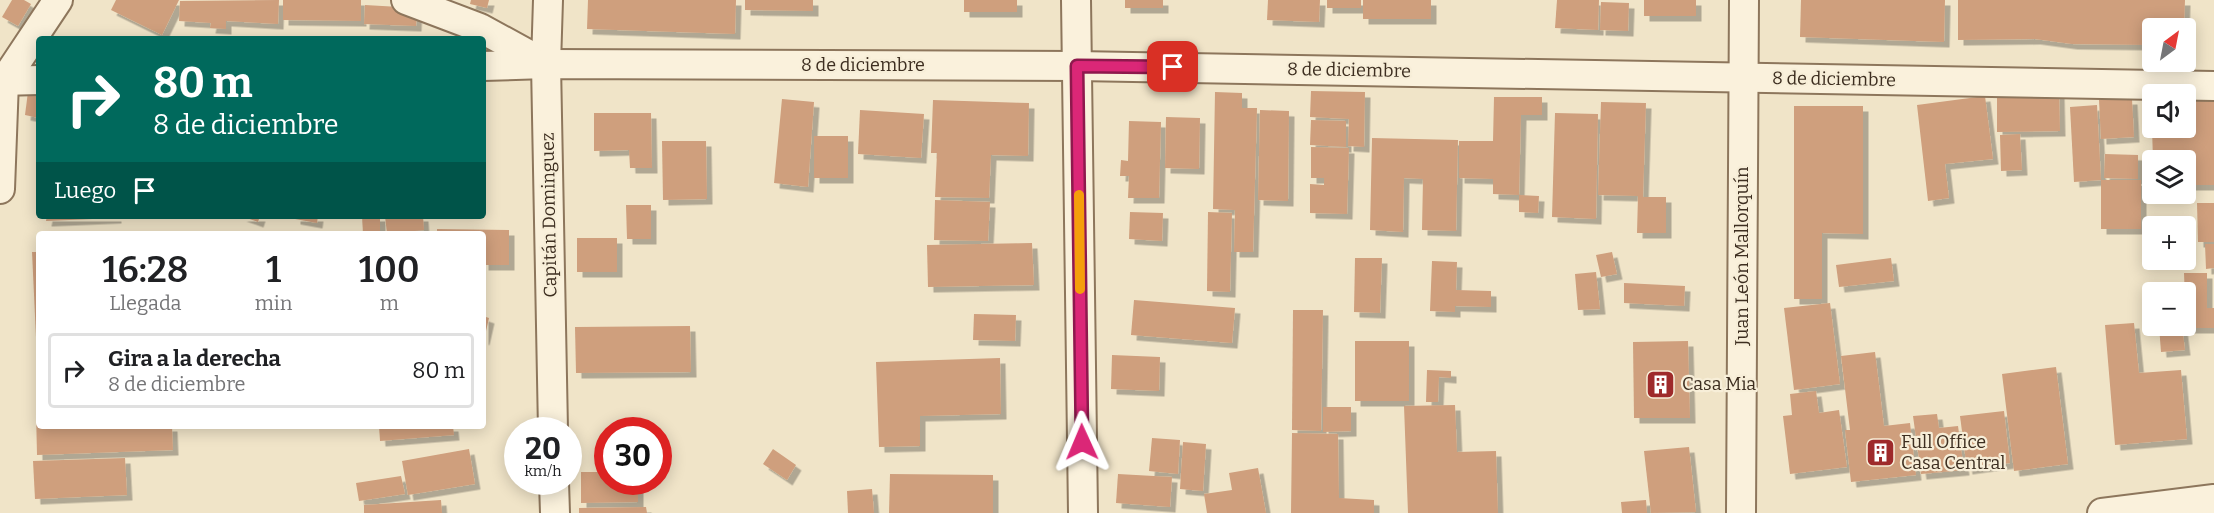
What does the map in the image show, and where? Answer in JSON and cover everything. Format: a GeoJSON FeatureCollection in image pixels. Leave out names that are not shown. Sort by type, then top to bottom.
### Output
{"type":"FeatureCollection","features":[{"type":"Feature","properties":{"kind":"street"},"geometry":{"type":"LineString","coordinates":[[0,189],[2,81],[58,0]]}},
{"type":"Feature","properties":{"kind":"street"},"geometry":{"type":"LineString","coordinates":[[406,0],[480,28],[546,64]]}},
{"type":"Feature","properties":{"kind":"street","name":"Capitán Dominguez"},"geometry":{"type":"LineString","coordinates":[[548,0],[546,64],[553,417]]}},
{"type":"Feature","properties":{"kind":"street"},"geometry":{"type":"LineString","coordinates":[[1076,0],[1083,513]]}},
{"type":"Feature","properties":{"kind":"street","name":"Juan León Mallorquín"},"geometry":{"type":"LineString","coordinates":[[1741,513],[1744,0]]}},
{"type":"Feature","properties":{"kind":"street","name":"8 de diciembre"},"geometry":{"type":"LineString","coordinates":[[486,66],[546,64],[1077,66],[2214,86]]}},
{"type":"Feature","properties":{"kind":"street"},"geometry":{"type":"LineString","coordinates":[[2,81],[36,80]]}},
{"type":"Feature","properties":{"kind":"street"},"geometry":{"type":"LineString","coordinates":[[554,495],[555,513]]}},
{"type":"Feature","properties":{"kind":"street"},"geometry":{"type":"LineString","coordinates":[[2102,513],[2214,499]]}},
{"type":"Feature","properties":{"kind":"building"},"geometry":{"type":"Polygon","coordinates":[[[12,0],[24,0],[31,4],[18,26],[2,17],[12,0]]]}},
{"type":"Feature","properties":{"kind":"building"},"geometry":{"type":"Polygon","coordinates":[[[116,0],[179,0],[162,35],[111,10],[116,0]]]}},
{"type":"Feature","properties":{"kind":"building"},"geometry":{"type":"Polygon","coordinates":[[[279,0],[278,24],[226,21],[226,29],[210,28],[211,23],[179,21],[180,1],[279,0]]]}},
{"type":"Feature","properties":{"kind":"building"},"geometry":{"type":"Polygon","coordinates":[[[283,0],[361,0],[361,21],[283,20],[283,0]]]}},
{"type":"Feature","properties":{"kind":"building"},"geometry":{"type":"Polygon","coordinates":[[[471,0],[489,0],[487,8],[470,4],[471,0]]]}},
{"type":"Feature","properties":{"kind":"building"},"geometry":{"type":"Polygon","coordinates":[[[588,0],[736,0],[735,34],[587,29],[588,0]]]}},
{"type":"Feature","properties":{"kind":"building"},"geometry":{"type":"Polygon","coordinates":[[[745,0],[813,0],[813,11],[745,10],[745,0]]]}},
{"type":"Feature","properties":{"kind":"building"},"geometry":{"type":"Polygon","coordinates":[[[964,0],[1017,0],[1017,12],[964,12],[964,0]]]}},
{"type":"Feature","properties":{"kind":"building"},"geometry":{"type":"Polygon","coordinates":[[[1125,0],[1163,0],[1163,8],[1125,8],[1125,0]]]}},
{"type":"Feature","properties":{"kind":"building"},"geometry":{"type":"Polygon","coordinates":[[[1268,0],[1320,0],[1319,22],[1267,20],[1268,0]]]}},
{"type":"Feature","properties":{"kind":"building"},"geometry":{"type":"Polygon","coordinates":[[[1327,0],[1361,0],[1361,8],[1327,8],[1327,0]]]}},
{"type":"Feature","properties":{"kind":"building"},"geometry":{"type":"Polygon","coordinates":[[[1363,0],[1431,0],[1431,19],[1363,19],[1363,0]]]}},
{"type":"Feature","properties":{"kind":"building"},"geometry":{"type":"Polygon","coordinates":[[[1557,0],[1599,0],[1598,30],[1555,28],[1557,0]]]}},
{"type":"Feature","properties":{"kind":"building"},"geometry":{"type":"Polygon","coordinates":[[[1644,0],[1696,0],[1696,16],[1644,16],[1644,0]]]}},
{"type":"Feature","properties":{"kind":"building"},"geometry":{"type":"Polygon","coordinates":[[[1801,0],[1945,0],[1944,42],[1800,37],[1801,0]]]}},
{"type":"Feature","properties":{"kind":"building"},"geometry":{"type":"Polygon","coordinates":[[[1958,0],[2185,0],[2184,18],[2142,18],[2142,45],[2072,44],[2035,39],[1958,40],[1958,0]]]}},
{"type":"Feature","properties":{"kind":"building"},"geometry":{"type":"Polygon","coordinates":[[[1601,2],[1629,3],[1628,31],[1600,30],[1601,2]]]}},
{"type":"Feature","properties":{"kind":"building"},"geometry":{"type":"Polygon","coordinates":[[[365,5],[417,8],[416,26],[364,24],[365,5]]]}},
{"type":"Feature","properties":{"kind":"building"},"geometry":{"type":"Polygon","coordinates":[[[29,84],[36,85],[36,117],[25,115],[29,84]]]}},
{"type":"Feature","properties":{"kind":"building"},"geometry":{"type":"Polygon","coordinates":[[[2059,90],[2060,131],[1997,132],[1997,91],[2059,90]]]}},
{"type":"Feature","properties":{"kind":"building"},"geometry":{"type":"Polygon","coordinates":[[[1311,91],[1365,92],[1364,147],[1348,146],[1349,119],[1310,117],[1311,91]]]}},
{"type":"Feature","properties":{"kind":"building"},"geometry":{"type":"Polygon","coordinates":[[[1215,92],[1242,93],[1242,108],[1257,108],[1253,252],[1234,252],[1235,210],[1213,209],[1215,92]]]}},
{"type":"Feature","properties":{"kind":"building"},"geometry":{"type":"Polygon","coordinates":[[[1985,96],[1993,159],[1945,164],[1949,198],[1928,201],[1917,105],[1985,96]]]}},
{"type":"Feature","properties":{"kind":"building"},"geometry":{"type":"Polygon","coordinates":[[[1494,97],[1542,97],[1542,115],[1521,115],[1519,195],[1493,194],[1493,179],[1459,178],[1459,141],[1493,141],[1494,97]]]}},
{"type":"Feature","properties":{"kind":"building"},"geometry":{"type":"Polygon","coordinates":[[[782,99],[814,102],[808,187],[774,183],[782,99]]]}},
{"type":"Feature","properties":{"kind":"building"},"geometry":{"type":"Polygon","coordinates":[[[2132,99],[2134,137],[2101,139],[2099,100],[2132,99]]]}},
{"type":"Feature","properties":{"kind":"building"},"geometry":{"type":"Polygon","coordinates":[[[2196,99],[2214,99],[2214,185],[2196,185],[2196,150],[2153,150],[2152,138],[2196,138],[2196,99]]]}},
{"type":"Feature","properties":{"kind":"building"},"geometry":{"type":"Polygon","coordinates":[[[933,100],[1029,103],[1028,156],[991,155],[989,198],[935,197],[937,153],[931,153],[933,100]]]}},
{"type":"Feature","properties":{"kind":"building"},"geometry":{"type":"Polygon","coordinates":[[[1601,102],[1646,103],[1643,197],[1666,197],[1666,233],[1637,233],[1638,196],[1598,195],[1601,102]]]}},
{"type":"Feature","properties":{"kind":"building"},"geometry":{"type":"Polygon","coordinates":[[[2097,105],[2101,180],[2074,182],[2070,107],[2097,105]]]}},
{"type":"Feature","properties":{"kind":"building"},"geometry":{"type":"Polygon","coordinates":[[[1794,106],[1863,106],[1863,234],[1822,233],[1822,299],[1794,299],[1794,106]]]}},
{"type":"Feature","properties":{"kind":"building"},"geometry":{"type":"Polygon","coordinates":[[[860,110],[924,114],[921,158],[858,154],[860,110]]]}},
{"type":"Feature","properties":{"kind":"building"},"geometry":{"type":"Polygon","coordinates":[[[1260,110],[1289,111],[1288,201],[1258,200],[1260,110]]]}},
{"type":"Feature","properties":{"kind":"building"},"geometry":{"type":"Polygon","coordinates":[[[594,113],[651,113],[652,168],[630,168],[629,150],[594,151],[594,113]]]}},
{"type":"Feature","properties":{"kind":"building"},"geometry":{"type":"Polygon","coordinates":[[[1555,113],[1598,114],[1596,219],[1552,217],[1555,113]]]}},
{"type":"Feature","properties":{"kind":"building"},"geometry":{"type":"Polygon","coordinates":[[[1166,117],[1200,118],[1199,169],[1165,168],[1166,117]]]}},
{"type":"Feature","properties":{"kind":"building"},"geometry":{"type":"Polygon","coordinates":[[[1311,120],[1346,121],[1346,147],[1310,145],[1311,120]]]}},
{"type":"Feature","properties":{"kind":"building"},"geometry":{"type":"Polygon","coordinates":[[[1129,121],[1161,122],[1159,198],[1128,198],[1129,176],[1120,176],[1121,160],[1128,161],[1129,121]]]}},
{"type":"Feature","properties":{"kind":"building"},"geometry":{"type":"Polygon","coordinates":[[[2020,134],[2022,170],[2001,171],[2000,135],[2020,134]]]}},
{"type":"Feature","properties":{"kind":"building"},"geometry":{"type":"Polygon","coordinates":[[[814,136],[848,136],[848,178],[814,178],[814,136]]]}},
{"type":"Feature","properties":{"kind":"building"},"geometry":{"type":"Polygon","coordinates":[[[1372,138],[1458,140],[1456,231],[1422,230],[1423,179],[1404,178],[1403,232],[1370,230],[1372,138]]]}},
{"type":"Feature","properties":{"kind":"building"},"geometry":{"type":"Polygon","coordinates":[[[662,141],[706,141],[707,199],[663,200],[662,141]]]}},
{"type":"Feature","properties":{"kind":"building"},"geometry":{"type":"Polygon","coordinates":[[[1311,147],[1349,148],[1347,214],[1310,213],[1310,184],[1324,185],[1324,178],[1311,178],[1311,147]]]}},
{"type":"Feature","properties":{"kind":"building"},"geometry":{"type":"Polygon","coordinates":[[[2105,154],[2138,155],[2138,179],[2104,178],[2105,154]]]}},
{"type":"Feature","properties":{"kind":"building"},"geometry":{"type":"Polygon","coordinates":[[[2101,180],[2141,180],[2141,229],[2101,229],[2101,180]]]}},
{"type":"Feature","properties":{"kind":"building"},"geometry":{"type":"Polygon","coordinates":[[[1519,195],[1539,196],[1538,213],[1519,212],[1519,195]]]}},
{"type":"Feature","properties":{"kind":"building"},"geometry":{"type":"Polygon","coordinates":[[[935,200],[990,202],[988,241],[934,240],[935,200]]]}},
{"type":"Feature","properties":{"kind":"building"},"geometry":{"type":"Polygon","coordinates":[[[2197,203],[2214,203],[2214,242],[2198,242],[2197,203]]]}},
{"type":"Feature","properties":{"kind":"building"},"geometry":{"type":"Polygon","coordinates":[[[626,205],[651,205],[651,239],[627,239],[626,205]]]}},
{"type":"Feature","properties":{"kind":"building"},"geometry":{"type":"Polygon","coordinates":[[[1130,212],[1163,213],[1162,241],[1129,239],[1130,212]]]}},
{"type":"Feature","properties":{"kind":"building"},"geometry":{"type":"Polygon","coordinates":[[[1208,212],[1232,213],[1230,292],[1207,291],[1208,212]]]}},
{"type":"Feature","properties":{"kind":"building"},"geometry":{"type":"Polygon","coordinates":[[[46,219],[93,219],[46,221],[46,219]]]}},
{"type":"Feature","properties":{"kind":"building"},"geometry":{"type":"Polygon","coordinates":[[[295,219],[318,219],[317,223],[295,219]]]}},
{"type":"Feature","properties":{"kind":"building"},"geometry":{"type":"Polygon","coordinates":[[[362,219],[380,219],[380,231],[363,231],[362,219]]]}},
{"type":"Feature","properties":{"kind":"building"},"geometry":{"type":"Polygon","coordinates":[[[385,219],[423,219],[424,230],[387,231],[385,219]]]}},
{"type":"Feature","properties":{"kind":"building"},"geometry":{"type":"Polygon","coordinates":[[[437,229],[509,230],[509,265],[486,265],[486,231],[437,231],[437,229]]]}},
{"type":"Feature","properties":{"kind":"building"},"geometry":{"type":"Polygon","coordinates":[[[577,238],[617,238],[617,272],[577,272],[577,238]]]}},
{"type":"Feature","properties":{"kind":"building"},"geometry":{"type":"Polygon","coordinates":[[[1032,243],[1034,285],[928,287],[927,245],[1032,243]]]}},
{"type":"Feature","properties":{"kind":"building"},"geometry":{"type":"Polygon","coordinates":[[[2205,244],[2214,244],[2214,268],[2206,269],[2205,244]]]}},
{"type":"Feature","properties":{"kind":"building"},"geometry":{"type":"Polygon","coordinates":[[[32,252],[36,252],[36,337],[32,252]]]}},
{"type":"Feature","properties":{"kind":"building"},"geometry":{"type":"Polygon","coordinates":[[[1612,252],[1617,274],[1601,277],[1596,255],[1612,252]]]}},
{"type":"Feature","properties":{"kind":"building"},"geometry":{"type":"Polygon","coordinates":[[[1355,258],[1382,258],[1380,313],[1354,312],[1355,258]]]}},
{"type":"Feature","properties":{"kind":"building"},"geometry":{"type":"Polygon","coordinates":[[[1891,258],[1894,281],[1839,287],[1836,265],[1891,258]]]}},
{"type":"Feature","properties":{"kind":"building"},"geometry":{"type":"Polygon","coordinates":[[[1432,261],[1457,262],[1456,290],[1491,291],[1491,307],[1455,306],[1455,312],[1430,311],[1432,261]]]}},
{"type":"Feature","properties":{"kind":"building"},"geometry":{"type":"Polygon","coordinates":[[[1596,272],[1600,309],[1578,310],[1575,274],[1596,272]]]}},
{"type":"Feature","properties":{"kind":"building"},"geometry":{"type":"Polygon","coordinates":[[[2184,273],[2207,273],[2207,308],[2214,308],[2214,328],[2196,328],[2196,282],[2184,282],[2184,273]]]}},
{"type":"Feature","properties":{"kind":"building"},"geometry":{"type":"Polygon","coordinates":[[[1624,283],[1685,286],[1684,306],[1624,303],[1624,283]]]}},
{"type":"Feature","properties":{"kind":"building"},"geometry":{"type":"Polygon","coordinates":[[[1134,300],[1235,308],[1232,343],[1131,335],[1134,300]]]}},
{"type":"Feature","properties":{"kind":"building"},"geometry":{"type":"Polygon","coordinates":[[[1830,303],[1840,384],[1794,390],[1784,308],[1830,303]]]}},
{"type":"Feature","properties":{"kind":"building"},"geometry":{"type":"Polygon","coordinates":[[[1293,310],[1323,310],[1321,431],[1292,430],[1293,310]]]}},
{"type":"Feature","properties":{"kind":"building"},"geometry":{"type":"Polygon","coordinates":[[[974,314],[1016,315],[1015,341],[973,340],[974,314]]]}},
{"type":"Feature","properties":{"kind":"building"},"geometry":{"type":"Polygon","coordinates":[[[2134,323],[2139,373],[2181,370],[2187,439],[2115,445],[2105,325],[2134,323]]]}},
{"type":"Feature","properties":{"kind":"building"},"geometry":{"type":"Polygon","coordinates":[[[690,326],[691,372],[576,373],[575,327],[690,326]]]}},
{"type":"Feature","properties":{"kind":"building"},"geometry":{"type":"Polygon","coordinates":[[[2160,336],[2183,336],[2185,350],[2161,352],[2160,336]]]}},
{"type":"Feature","properties":{"kind":"building"},"geometry":{"type":"Polygon","coordinates":[[[1355,341],[1409,341],[1409,401],[1355,401],[1355,341]]]}},
{"type":"Feature","properties":{"kind":"building","name":"Casa Mia"},"geometry":{"type":"Polygon","coordinates":[[[1688,341],[1690,418],[1634,418],[1633,342],[1688,341]]]}},
{"type":"Feature","properties":{"kind":"building"},"geometry":{"type":"Polygon","coordinates":[[[1875,352],[1884,426],[1910,423],[1916,475],[1851,482],[1845,430],[1850,430],[1841,356],[1875,352]]]}},
{"type":"Feature","properties":{"kind":"building"},"geometry":{"type":"Polygon","coordinates":[[[1112,355],[1160,357],[1159,391],[1111,389],[1112,355]]]}},
{"type":"Feature","properties":{"kind":"building"},"geometry":{"type":"Polygon","coordinates":[[[1000,358],[1001,414],[920,416],[920,446],[879,447],[876,362],[1000,358]]]}},
{"type":"Feature","properties":{"kind":"building"},"geometry":{"type":"Polygon","coordinates":[[[2056,367],[2068,464],[2014,471],[2002,374],[2056,367]]]}},
{"type":"Feature","properties":{"kind":"building"},"geometry":{"type":"Polygon","coordinates":[[[1427,370],[1451,371],[1451,378],[1439,377],[1438,402],[1426,402],[1427,370]]]}},
{"type":"Feature","properties":{"kind":"building"},"geometry":{"type":"Polygon","coordinates":[[[1816,391],[1819,413],[1839,410],[1847,467],[1790,474],[1783,416],[1792,415],[1790,394],[1816,391]]]}},
{"type":"Feature","properties":{"kind":"building"},"geometry":{"type":"Polygon","coordinates":[[[1455,405],[1457,452],[1496,451],[1498,513],[1408,513],[1404,406],[1455,405]]]}},
{"type":"Feature","properties":{"kind":"building"},"geometry":{"type":"Polygon","coordinates":[[[1323,407],[1351,407],[1351,431],[1323,432],[1323,407]]]}},
{"type":"Feature","properties":{"kind":"building"},"geometry":{"type":"Polygon","coordinates":[[[2004,411],[2010,463],[1967,469],[1960,416],[2004,411]]]}},
{"type":"Feature","properties":{"kind":"building"},"geometry":{"type":"Polygon","coordinates":[[[1937,414],[1939,428],[1958,426],[1964,470],[1921,474],[1913,416],[1937,414]]]}},
{"type":"Feature","properties":{"kind":"building"},"geometry":{"type":"Polygon","coordinates":[[[36,429],[172,429],[173,450],[37,455],[36,429]]]}},
{"type":"Feature","properties":{"kind":"building"},"geometry":{"type":"Polygon","coordinates":[[[379,429],[453,429],[454,435],[380,441],[379,429]]]}},
{"type":"Feature","properties":{"kind":"building"},"geometry":{"type":"Polygon","coordinates":[[[1292,433],[1338,434],[1339,498],[1374,500],[1374,513],[1291,513],[1292,433]]]}},
{"type":"Feature","properties":{"kind":"building"},"geometry":{"type":"Polygon","coordinates":[[[1152,438],[1180,440],[1178,474],[1149,471],[1152,438]]]}},
{"type":"Feature","properties":{"kind":"building"},"geometry":{"type":"Polygon","coordinates":[[[1183,442],[1206,444],[1203,491],[1180,489],[1183,442]]]}},
{"type":"Feature","properties":{"kind":"building"},"geometry":{"type":"Polygon","coordinates":[[[1689,447],[1696,512],[1651,513],[1644,451],[1689,447]]]}},
{"type":"Feature","properties":{"kind":"building"},"geometry":{"type":"Polygon","coordinates":[[[469,449],[475,484],[408,495],[402,461],[469,449]]]}},
{"type":"Feature","properties":{"kind":"building"},"geometry":{"type":"Polygon","coordinates":[[[773,449],[796,465],[787,480],[763,464],[773,449]]]}},
{"type":"Feature","properties":{"kind":"building"},"geometry":{"type":"Polygon","coordinates":[[[125,458],[127,495],[35,499],[33,461],[125,458]]]}},
{"type":"Feature","properties":{"kind":"building"},"geometry":{"type":"Polygon","coordinates":[[[1258,468],[1266,513],[1207,513],[1204,494],[1232,490],[1229,473],[1258,468]]]}},
{"type":"Feature","properties":{"kind":"building"},"geometry":{"type":"Polygon","coordinates":[[[582,472],[594,472],[594,495],[638,495],[638,502],[581,503],[582,472]]]}},
{"type":"Feature","properties":{"kind":"building"},"geometry":{"type":"Polygon","coordinates":[[[890,474],[993,475],[993,513],[889,513],[890,474]]]}},
{"type":"Feature","properties":{"kind":"building"},"geometry":{"type":"Polygon","coordinates":[[[1118,474],[1172,477],[1170,507],[1116,503],[1118,474]]]}},
{"type":"Feature","properties":{"kind":"building"},"geometry":{"type":"Polygon","coordinates":[[[401,476],[405,494],[359,501],[356,483],[401,476]]]}},
{"type":"Feature","properties":{"kind":"building"},"geometry":{"type":"Polygon","coordinates":[[[872,489],[874,513],[848,513],[847,491],[872,489]]]}},
{"type":"Feature","properties":{"kind":"building"},"geometry":{"type":"Polygon","coordinates":[[[441,500],[442,513],[364,513],[364,505],[441,500]]]}},
{"type":"Feature","properties":{"kind":"building"},"geometry":{"type":"Polygon","coordinates":[[[1646,500],[1647,513],[1622,513],[1621,502],[1646,500]]]}},
{"type":"Feature","properties":{"kind":"building"},"geometry":{"type":"Polygon","coordinates":[[[646,507],[647,513],[579,513],[579,508],[646,507]]]}},
{"type":"Feature","properties":{"kind":"slow traffic"},"geometry":{"type":"LineString","coordinates":[[1079,195],[1080,289]]}},
{"type":"Feature","properties":{"kind":"place","name":"Casa Mia"},"geometry":{"type":"Point","coordinates":[1661,384]}},
{"type":"Feature","properties":{"kind":"place","name":"Full Office Casa Central"},"geometry":{"type":"Point","coordinates":[1880,452]}},
{"type":"Feature","properties":{"kind":"route"},"geometry":{"type":"LineString","coordinates":[[1082,442],[1077,66],[1173,67]]}}]}
